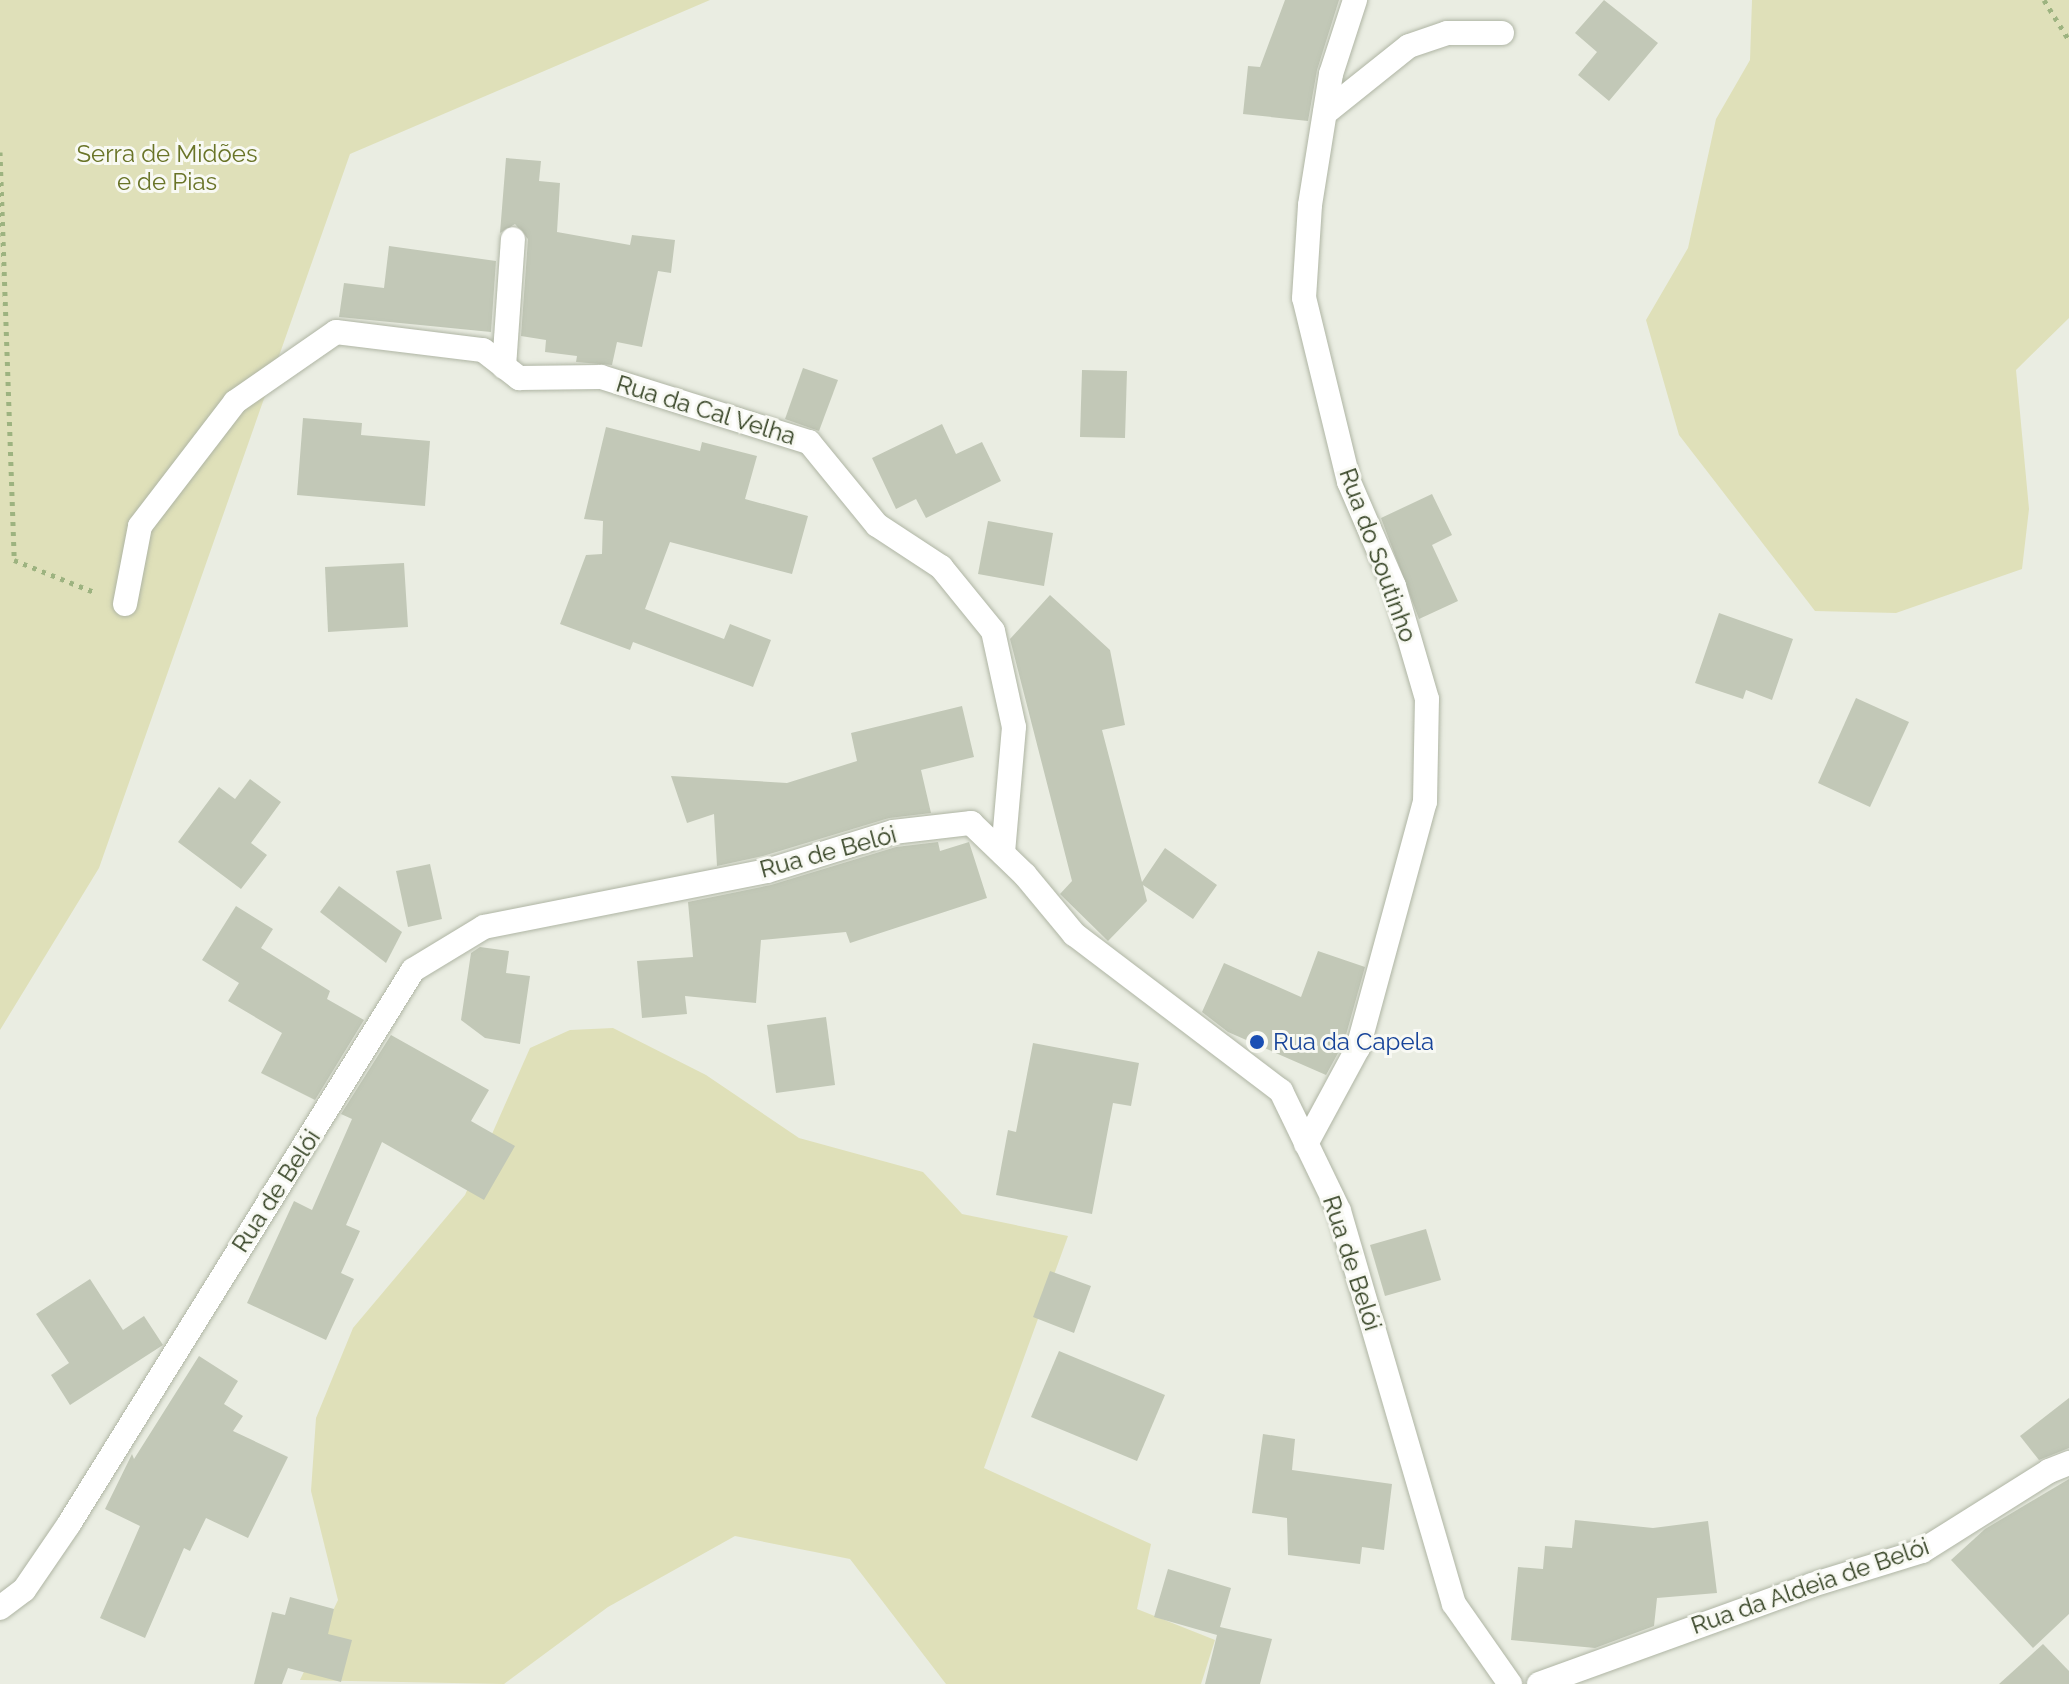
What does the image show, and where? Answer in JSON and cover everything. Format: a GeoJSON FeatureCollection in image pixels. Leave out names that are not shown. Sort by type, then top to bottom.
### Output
{"type":"FeatureCollection","features":[{"type":"Feature","properties":{"kind":"street","name":"Rua do Soutinho"},"geometry":{"type":"LineString","coordinates":[[1306,1144],[1358,1048],[1425,802],[1427,699],[1394,586],[1349,482],[1304,298],[1310,205],[1331,74],[1355,0]]}},
{"type":"Feature","properties":{"kind":"street"},"geometry":{"type":"LineString","coordinates":[[1325,113],[1409,46],[1447,33],[1502,33]]}},
{"type":"Feature","properties":{"kind":"street"},"geometry":{"type":"LineString","coordinates":[[504,367],[513,239]]}},
{"type":"Feature","properties":{"kind":"street","name":"Rua da Cal Velha"},"geometry":{"type":"LineString","coordinates":[[125,604],[140,526],[235,402],[336,332],[483,350],[519,378],[601,377],[809,442],[877,525],[941,567],[993,631],[1014,727],[1003,854]]}},
{"type":"Feature","properties":{"kind":"street","name":"Rua de Belói"},"geometry":{"type":"LineString","coordinates":[[0,1608],[24,1590],[69,1524],[413,970],[484,927],[767,871],[893,832],[971,823],[1074,934],[1281,1091],[1339,1211],[1454,1604],[1510,1684]]}},
{"type":"Feature","properties":{"kind":"street","name":"Rua da Aldeia de Belói"},"geometry":{"type":"LineString","coordinates":[[1539,1684],[1812,1585],[1922,1551],[2049,1471],[2069,1463]]}},
{"type":"Feature","properties":{"kind":"path"},"geometry":{"type":"LineString","coordinates":[[2044,0],[2069,40]]}},
{"type":"Feature","properties":{"kind":"path"},"geometry":{"type":"LineString","coordinates":[[0,152],[14,560],[125,604]]}},
{"type":"Feature","properties":{"kind":"green space","name":"Serra de Midões e de Pias"},"geometry":{"type":"Polygon","coordinates":[[[0,0],[710,0],[350,154],[99,868],[0,1030],[0,0]]]}},
{"type":"Feature","properties":{"kind":"green space"},"geometry":{"type":"Polygon","coordinates":[[[1752,0],[2069,0],[2069,318],[2016,370],[2029,509],[2022,569],[1896,613],[1815,611],[1679,435],[1646,320],[1688,248],[1716,119],[1750,60],[1752,0]]]}},
{"type":"Feature","properties":{"kind":"green space"},"geometry":{"type":"Polygon","coordinates":[[[613,1028],[706,1075],[799,1138],[923,1172],[962,1214],[1068,1236],[984,1468],[1151,1544],[1137,1609],[1215,1640],[1201,1684],[946,1684],[850,1559],[735,1536],[608,1607],[504,1684],[300,1680],[338,1600],[311,1491],[316,1418],[353,1328],[465,1195],[530,1048],[570,1030],[613,1028]]]}},
{"type":"Feature","properties":{"kind":"building"},"geometry":{"type":"Polygon","coordinates":[[[1285,0],[1339,0],[1317,70],[1308,121],[1243,114],[1248,66],[1260,67],[1285,0]]]}},
{"type":"Feature","properties":{"kind":"building"},"geometry":{"type":"Polygon","coordinates":[[[1604,0],[1658,43],[1609,101],[1578,75],[1597,52],[1575,33],[1604,0]]]}},
{"type":"Feature","properties":{"kind":"building"},"geometry":{"type":"Polygon","coordinates":[[[506,158],[541,161],[539,181],[560,183],[557,232],[630,245],[632,235],[675,240],[671,273],[658,271],[642,347],[617,342],[612,365],[576,362],[577,356],[545,352],[546,340],[521,336],[528,239],[515,224],[500,233],[506,158]]]}},
{"type":"Feature","properties":{"kind":"building"},"geometry":{"type":"Polygon","coordinates":[[[389,246],[496,261],[491,332],[339,317],[344,283],[384,288],[389,246]]]}},
{"type":"Feature","properties":{"kind":"building"},"geometry":{"type":"Polygon","coordinates":[[[803,368],[838,380],[819,431],[785,419],[803,368]]]}},
{"type":"Feature","properties":{"kind":"building"},"geometry":{"type":"Polygon","coordinates":[[[1082,370],[1127,371],[1125,438],[1080,437],[1082,370]]]}},
{"type":"Feature","properties":{"kind":"building"},"geometry":{"type":"Polygon","coordinates":[[[303,418],[362,423],[361,435],[430,441],[425,506],[297,495],[303,418]]]}},
{"type":"Feature","properties":{"kind":"building"},"geometry":{"type":"Polygon","coordinates":[[[942,424],[956,454],[982,442],[1001,481],[926,518],[916,499],[896,509],[872,458],[942,424]]]}},
{"type":"Feature","properties":{"kind":"building"},"geometry":{"type":"Polygon","coordinates":[[[606,427],[700,451],[702,442],[757,456],[745,499],[808,516],[792,574],[670,542],[645,609],[724,639],[730,624],[771,640],[753,687],[633,642],[630,650],[560,624],[586,555],[602,554],[603,521],[584,519],[606,427]]]}},
{"type":"Feature","properties":{"kind":"building"},"geometry":{"type":"Polygon","coordinates":[[[1432,494],[1452,535],[1432,545],[1458,601],[1419,619],[1381,518],[1432,494]]]}},
{"type":"Feature","properties":{"kind":"building"},"geometry":{"type":"Polygon","coordinates":[[[988,521],[1053,533],[1044,586],[978,574],[988,521]]]}},
{"type":"Feature","properties":{"kind":"building"},"geometry":{"type":"Polygon","coordinates":[[[404,563],[408,627],[328,632],[325,567],[404,563]]]}},
{"type":"Feature","properties":{"kind":"building"},"geometry":{"type":"Polygon","coordinates":[[[1050,595],[1110,650],[1125,725],[1102,730],[1142,882],[1165,848],[1217,885],[1193,919],[1143,885],[1147,901],[1108,941],[1060,894],[1072,881],[1010,639],[1050,595]]]}},
{"type":"Feature","properties":{"kind":"building"},"geometry":{"type":"Polygon","coordinates":[[[1719,613],[1793,639],[1772,700],[1746,690],[1743,699],[1695,683],[1719,613]]]}},
{"type":"Feature","properties":{"kind":"building"},"geometry":{"type":"Polygon","coordinates":[[[1856,698],[1909,722],[1870,807],[1818,783],[1856,698]]]}},
{"type":"Feature","properties":{"kind":"building"},"geometry":{"type":"Polygon","coordinates":[[[962,706],[974,757],[921,770],[931,813],[889,818],[763,856],[717,866],[714,814],[687,823],[671,776],[787,783],[857,761],[851,733],[962,706]]]}},
{"type":"Feature","properties":{"kind":"building"},"geometry":{"type":"Polygon","coordinates":[[[250,779],[281,802],[251,843],[267,855],[241,889],[178,842],[219,787],[235,799],[250,779]]]}},
{"type":"Feature","properties":{"kind":"building"},"geometry":{"type":"Polygon","coordinates":[[[938,842],[940,851],[969,842],[987,898],[850,943],[846,932],[761,940],[756,1003],[685,996],[687,1014],[642,1018],[637,961],[693,957],[688,902],[771,885],[896,847],[938,842]]]}},
{"type":"Feature","properties":{"kind":"building"},"geometry":{"type":"Polygon","coordinates":[[[430,864],[442,919],[408,927],[396,871],[430,864]]]}},
{"type":"Feature","properties":{"kind":"building"},"geometry":{"type":"Polygon","coordinates":[[[339,886],[402,932],[386,963],[320,912],[339,886]]]}},
{"type":"Feature","properties":{"kind":"building"},"geometry":{"type":"Polygon","coordinates":[[[236,906],[273,929],[261,948],[330,991],[327,999],[364,1020],[315,1100],[261,1073],[282,1033],[228,1001],[239,983],[202,960],[236,906]]]}},
{"type":"Feature","properties":{"kind":"building"},"geometry":{"type":"Polygon","coordinates":[[[480,947],[509,951],[506,973],[530,976],[520,1044],[485,1038],[461,1020],[471,953],[480,947]]]}},
{"type":"Feature","properties":{"kind":"building"},"geometry":{"type":"Polygon","coordinates":[[[1318,951],[1365,967],[1344,1042],[1326,1075],[1228,1032],[1202,1012],[1224,963],[1301,997],[1318,951]]]}},
{"type":"Feature","properties":{"kind":"building"},"geometry":{"type":"Polygon","coordinates":[[[826,1017],[835,1085],[776,1093],[767,1025],[826,1017]]]}},
{"type":"Feature","properties":{"kind":"building"},"geometry":{"type":"Polygon","coordinates":[[[391,1035],[489,1090],[471,1121],[515,1146],[484,1200],[382,1142],[346,1225],[360,1231],[341,1273],[354,1279],[326,1340],[247,1303],[294,1201],[312,1210],[352,1119],[341,1114],[391,1035]]]}},
{"type":"Feature","properties":{"kind":"building"},"geometry":{"type":"Polygon","coordinates":[[[1033,1043],[1139,1063],[1131,1106],[1113,1103],[1092,1214],[996,1195],[1008,1130],[1016,1132],[1033,1043]]]}},
{"type":"Feature","properties":{"kind":"building"},"geometry":{"type":"Polygon","coordinates":[[[1426,1229],[1441,1280],[1385,1296],[1370,1245],[1426,1229]]]}},
{"type":"Feature","properties":{"kind":"building"},"geometry":{"type":"Polygon","coordinates":[[[1050,1271],[1091,1286],[1074,1333],[1033,1317],[1050,1271]]]}},
{"type":"Feature","properties":{"kind":"building"},"geometry":{"type":"Polygon","coordinates":[[[90,1279],[123,1330],[144,1316],[163,1345],[70,1405],[51,1375],[69,1363],[36,1314],[90,1279]]]}},
{"type":"Feature","properties":{"kind":"building"},"geometry":{"type":"Polygon","coordinates":[[[1059,1351],[1165,1395],[1137,1461],[1031,1417],[1059,1351]]]}},
{"type":"Feature","properties":{"kind":"building"},"geometry":{"type":"Polygon","coordinates":[[[199,1356],[238,1381],[224,1404],[243,1416],[233,1431],[288,1457],[248,1538],[206,1518],[190,1551],[184,1548],[145,1638],[100,1618],[140,1526],[105,1509],[132,1454],[134,1459],[199,1356]]]}},
{"type":"Feature","properties":{"kind":"building"},"geometry":{"type":"Polygon","coordinates":[[[2069,1398],[2069,1448],[2039,1460],[2020,1436],[2069,1398]]]}},
{"type":"Feature","properties":{"kind":"building"},"geometry":{"type":"Polygon","coordinates":[[[1263,1434],[1295,1439],[1292,1470],[1392,1484],[1384,1550],[1362,1547],[1360,1564],[1288,1555],[1287,1518],[1252,1513],[1263,1434]]]}},
{"type":"Feature","properties":{"kind":"building"},"geometry":{"type":"Polygon","coordinates":[[[2069,1479],[2069,1614],[2033,1648],[1951,1560],[1985,1529],[2069,1479]]]}},
{"type":"Feature","properties":{"kind":"building"},"geometry":{"type":"Polygon","coordinates":[[[1575,1520],[1653,1528],[1708,1521],[1717,1593],[1657,1598],[1654,1626],[1595,1648],[1511,1640],[1518,1567],[1543,1569],[1545,1546],[1572,1548],[1575,1520]]]}},
{"type":"Feature","properties":{"kind":"building"},"geometry":{"type":"Polygon","coordinates":[[[1168,1569],[1231,1588],[1220,1627],[1272,1639],[1260,1684],[1205,1684],[1217,1635],[1154,1617],[1168,1569]]]}},
{"type":"Feature","properties":{"kind":"building"},"geometry":{"type":"Polygon","coordinates":[[[290,1597],[334,1609],[328,1634],[352,1640],[341,1682],[288,1668],[282,1684],[254,1684],[272,1612],[285,1615],[290,1597]]]}},
{"type":"Feature","properties":{"kind":"building"},"geometry":{"type":"Polygon","coordinates":[[[2043,1644],[2069,1671],[2069,1684],[1999,1684],[2043,1644]]]}},
{"type":"Feature","properties":{"kind":"place","name":"Rua da Capela"},"geometry":{"type":"Point","coordinates":[1257,1042]}}]}
